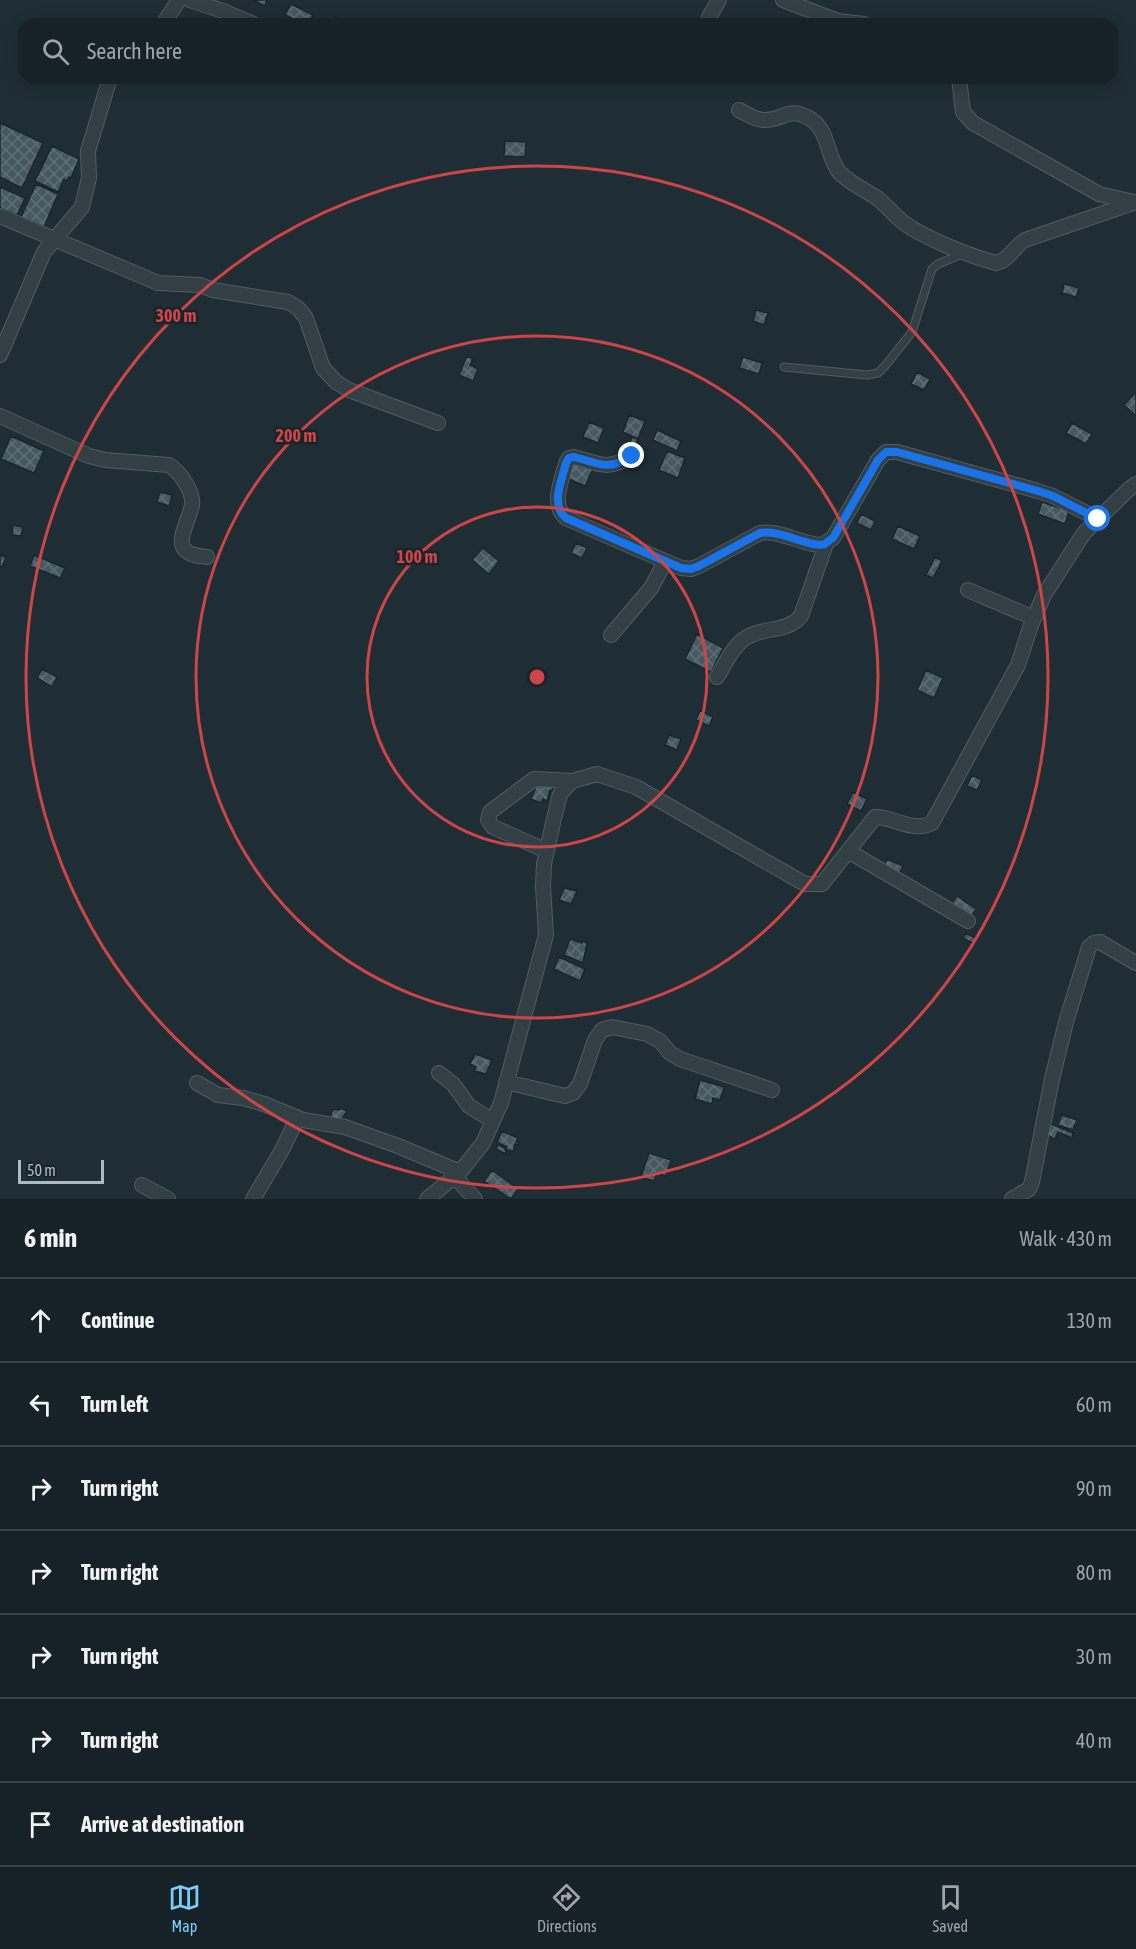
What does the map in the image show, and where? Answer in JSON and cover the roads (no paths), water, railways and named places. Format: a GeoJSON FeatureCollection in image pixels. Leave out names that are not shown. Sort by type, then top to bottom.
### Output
{"type":"FeatureCollection","features":[{"type":"Feature","properties":{"kind":"street"},"geometry":{"type":"LineString","coordinates":[[168,18],[179,0]]}},
{"type":"Feature","properties":{"kind":"street"},"geometry":{"type":"LineString","coordinates":[[190,0],[239,18]]}},
{"type":"Feature","properties":{"kind":"street"},"geometry":{"type":"LineString","coordinates":[[709,16],[719,0]]}},
{"type":"Feature","properties":{"kind":"street"},"geometry":{"type":"LineString","coordinates":[[783,0],[830,18]]}},
{"type":"Feature","properties":{"kind":"street"},"geometry":{"type":"LineString","coordinates":[[0,355],[4,333],[44,252],[82,207],[89,178],[88,151],[108,84]]}},
{"type":"Feature","properties":{"kind":"street"},"geometry":{"type":"LineString","coordinates":[[960,84],[963,112],[973,123],[1099,194],[1136,202]]}},
{"type":"Feature","properties":{"kind":"street"},"geometry":{"type":"LineString","coordinates":[[739,110],[753,118],[765,120],[799,113],[822,130],[834,165],[842,176],[878,199],[904,223],[930,237],[996,263],[1003,262],[1017,245],[1025,240],[1136,202]]}},
{"type":"Feature","properties":{"kind":"street"},"geometry":{"type":"LineString","coordinates":[[0,216],[158,283],[200,285],[213,290],[288,302],[298,308],[306,318],[323,368],[336,382],[349,390],[438,423]]}},
{"type":"Feature","properties":{"kind":"street"},"geometry":{"type":"LineString","coordinates":[[0,416],[89,456],[105,460],[170,465],[176,469],[191,493],[192,499],[192,506],[183,526],[183,546],[188,553],[194,556],[207,556]]}},
{"type":"Feature","properties":{"kind":"street"},"geometry":{"type":"LineString","coordinates":[[717,677],[740,642],[750,635],[787,627],[801,616],[826,544],[833,538],[878,460],[886,452],[897,452],[1038,491],[1053,496],[1098,519]]}},
{"type":"Feature","properties":{"kind":"street"},"geometry":{"type":"LineString","coordinates":[[632,456],[609,466],[574,457],[569,458],[558,501],[558,508],[566,518],[681,568],[691,569],[699,566],[760,533],[769,531],[817,545],[826,544]]}},
{"type":"Feature","properties":{"kind":"street"},"geometry":{"type":"LineString","coordinates":[[547,851],[493,827],[488,820],[490,812],[534,779],[572,781],[597,774],[636,787],[805,884],[822,884],[875,818],[917,827],[925,827],[933,823],[1018,665],[1044,595],[1084,533],[1136,484]]}},
{"type":"Feature","properties":{"kind":"street"},"geometry":{"type":"LineString","coordinates":[[611,635],[651,588],[665,562]]}},
{"type":"Feature","properties":{"kind":"street"},"geometry":{"type":"LineString","coordinates":[[968,590],[1034,618]]}},
{"type":"Feature","properties":{"kind":"street"},"geometry":{"type":"LineString","coordinates":[[427,1199],[458,1175],[483,1143],[501,1103],[546,935],[544,864],[560,794],[572,781]]}},
{"type":"Feature","properties":{"kind":"street"},"geometry":{"type":"LineString","coordinates":[[848,851],[968,921]]}},
{"type":"Feature","properties":{"kind":"street"},"geometry":{"type":"LineString","coordinates":[[1012,1199],[1029,1189],[1032,1182],[1052,1079],[1066,1022],[1089,947],[1100,942],[1136,963]]}},
{"type":"Feature","properties":{"kind":"street"},"geometry":{"type":"LineString","coordinates":[[506,1082],[565,1096],[573,1093],[580,1084],[595,1040],[602,1030],[612,1027],[647,1034],[660,1041],[670,1053],[681,1059],[772,1090]]}},
{"type":"Feature","properties":{"kind":"street"},"geometry":{"type":"LineString","coordinates":[[439,1073],[453,1084],[469,1106],[493,1120]]}},
{"type":"Feature","properties":{"kind":"street"},"geometry":{"type":"LineString","coordinates":[[197,1083],[218,1095],[243,1098],[264,1104],[297,1119],[345,1127],[398,1146],[458,1175],[475,1199]]}},
{"type":"Feature","properties":{"kind":"street"},"geometry":{"type":"LineString","coordinates":[[254,1199],[297,1119]]}},
{"type":"Feature","properties":{"kind":"street"},"geometry":{"type":"LineString","coordinates":[[142,1185],[168,1199]]}},
{"type":"Feature","properties":{"kind":"lane"},"geometry":{"type":"LineString","coordinates":[[784,367],[867,375],[878,373],[912,332],[932,269],[966,252]]}}]}
